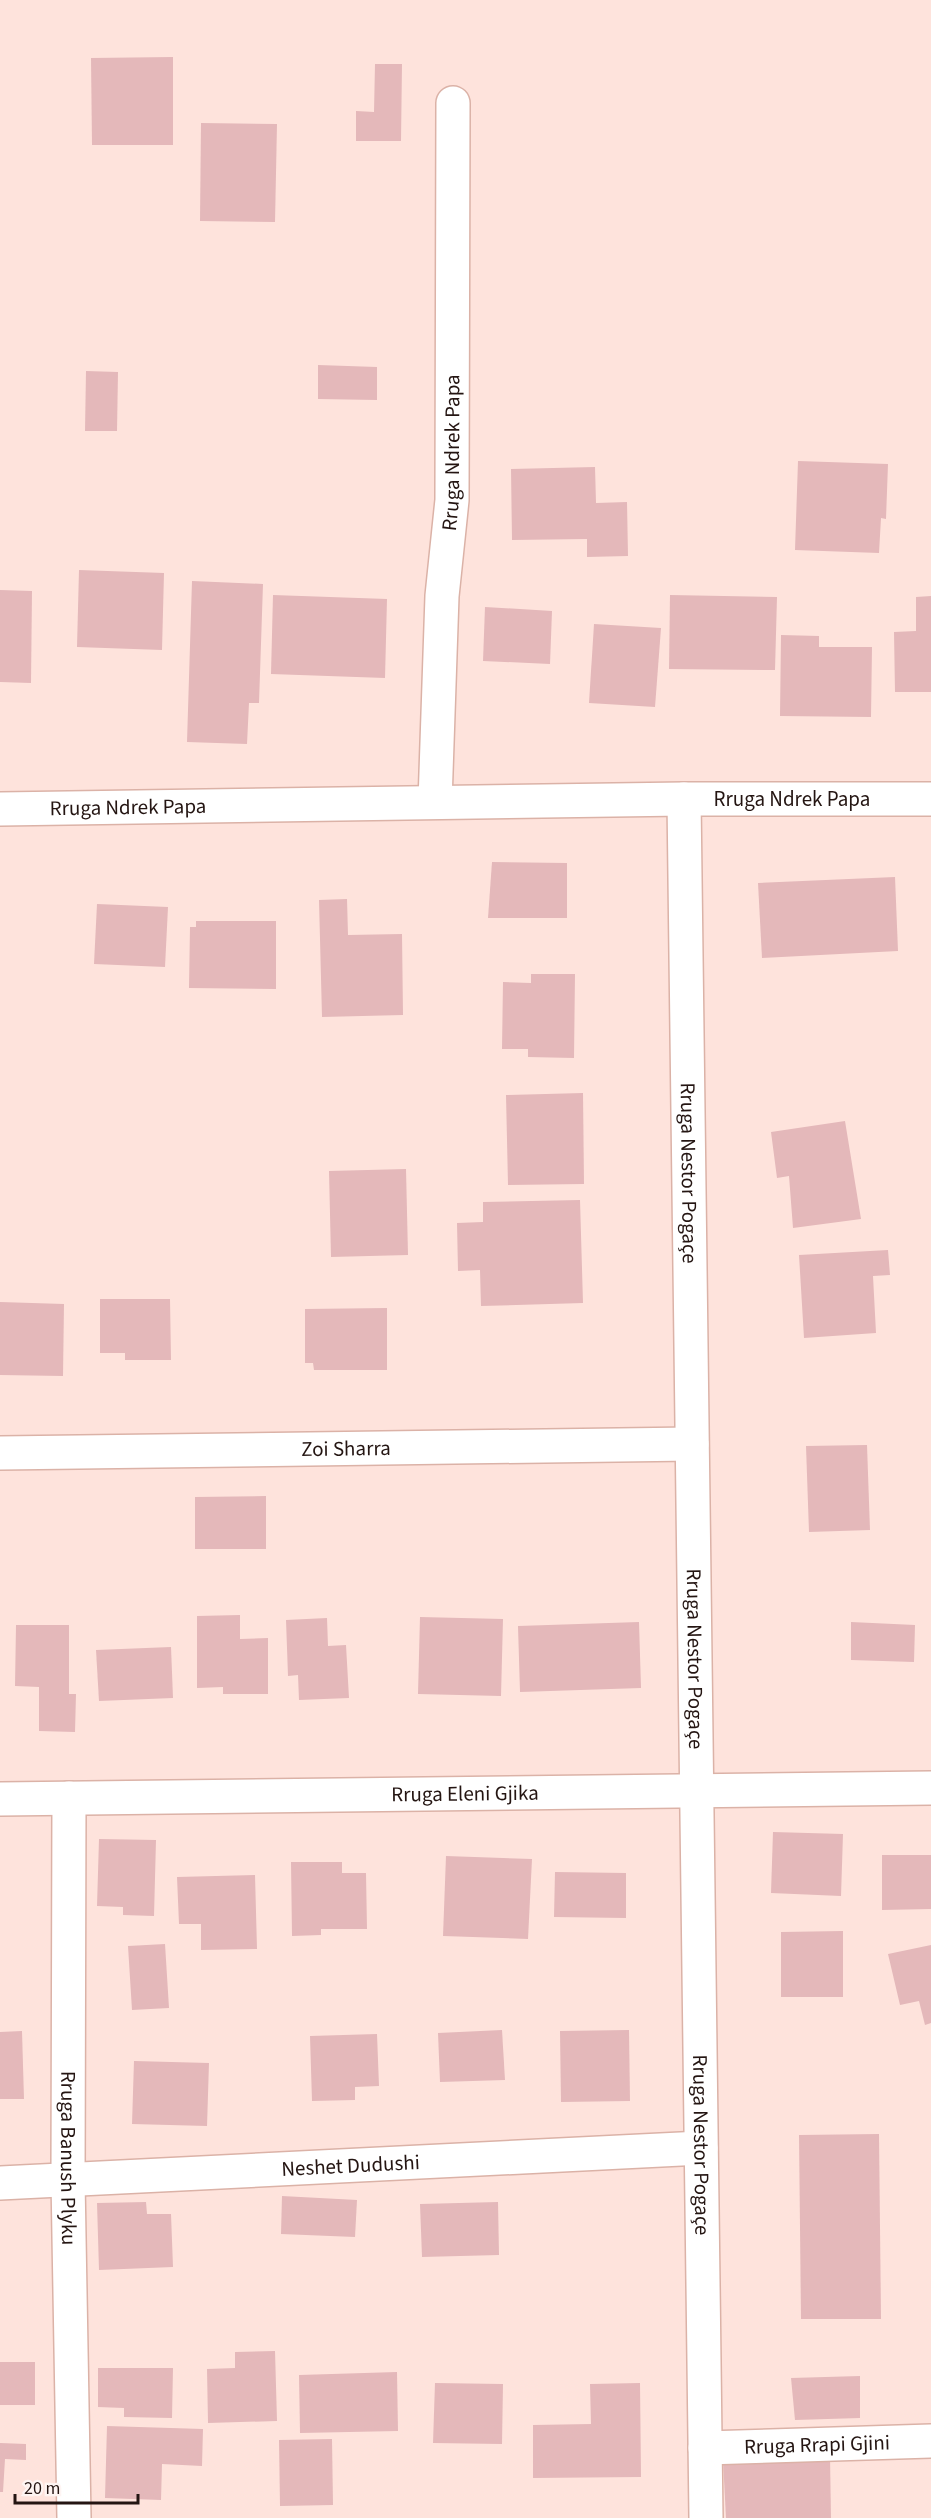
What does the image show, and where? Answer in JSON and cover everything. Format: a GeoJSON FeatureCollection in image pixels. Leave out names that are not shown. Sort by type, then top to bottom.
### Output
{"type":"FeatureCollection","features":[{"type":"Feature","properties":{"kind":"street","name":"Rruga Ndrek Papa"},"geometry":{"type":"LineString","coordinates":[[435,802],[442,596],[452,500],[453,103]]}},
{"type":"Feature","properties":{"kind":"street","name":"Rruga Ndrek Papa"},"geometry":{"type":"LineString","coordinates":[[0,809],[684,799],[931,799]]}},
{"type":"Feature","properties":{"kind":"street","name":"Rruga Nestor Pogaçe"},"geometry":{"type":"LineString","coordinates":[[684,799],[706,2518]]}},
{"type":"Feature","properties":{"kind":"street","name":"Zoi Sharra"},"geometry":{"type":"LineString","coordinates":[[0,1453],[692,1444]]}},
{"type":"Feature","properties":{"kind":"street","name":"Rruga Eleni Gjika"},"geometry":{"type":"LineString","coordinates":[[0,1799],[931,1788]]}},
{"type":"Feature","properties":{"kind":"street","name":"Rruga Banush Plyku"},"geometry":{"type":"LineString","coordinates":[[69,1798],[68,2180],[74,2518]]}},
{"type":"Feature","properties":{"kind":"street","name":"Neshet Dudushi"},"geometry":{"type":"LineString","coordinates":[[0,2183],[701,2148]]}},
{"type":"Feature","properties":{"kind":"street","name":"Rruga Rrapi Gjini"},"geometry":{"type":"LineString","coordinates":[[705,2448],[931,2441]]}},
{"type":"Feature","properties":{"kind":"building"},"geometry":{"type":"Polygon","coordinates":[[[173,57],[173,145],[92,145],[91,58],[173,57]]]}},
{"type":"Feature","properties":{"kind":"building"},"geometry":{"type":"Polygon","coordinates":[[[375,64],[402,64],[401,141],[356,141],[356,111],[374,112],[375,64]]]}},
{"type":"Feature","properties":{"kind":"building"},"geometry":{"type":"Polygon","coordinates":[[[201,123],[277,124],[275,222],[200,221],[201,123]]]}},
{"type":"Feature","properties":{"kind":"building"},"geometry":{"type":"Polygon","coordinates":[[[318,365],[377,367],[377,400],[318,399],[318,365]]]}},
{"type":"Feature","properties":{"kind":"building"},"geometry":{"type":"Polygon","coordinates":[[[86,371],[118,372],[117,431],[85,431],[86,371]]]}},
{"type":"Feature","properties":{"kind":"building"},"geometry":{"type":"Polygon","coordinates":[[[798,461],[888,464],[886,519],[881,518],[879,553],[795,550],[798,461]]]}},
{"type":"Feature","properties":{"kind":"building"},"geometry":{"type":"Polygon","coordinates":[[[595,467],[596,503],[627,502],[628,556],[587,557],[587,539],[512,540],[511,469],[595,467]]]}},
{"type":"Feature","properties":{"kind":"building"},"geometry":{"type":"Polygon","coordinates":[[[79,570],[164,573],[162,650],[77,647],[79,570]]]}},
{"type":"Feature","properties":{"kind":"building"},"geometry":{"type":"Polygon","coordinates":[[[192,581],[263,584],[259,703],[249,703],[247,744],[187,742],[192,581]]]}},
{"type":"Feature","properties":{"kind":"building"},"geometry":{"type":"Polygon","coordinates":[[[0,590],[32,591],[31,683],[0,682],[0,590]]]}},
{"type":"Feature","properties":{"kind":"building"},"geometry":{"type":"Polygon","coordinates":[[[273,595],[387,599],[385,678],[271,674],[273,595]]]}},
{"type":"Feature","properties":{"kind":"building"},"geometry":{"type":"Polygon","coordinates":[[[670,595],[777,597],[775,670],[669,669],[670,595]]]}},
{"type":"Feature","properties":{"kind":"building"},"geometry":{"type":"Polygon","coordinates":[[[931,596],[931,692],[895,692],[894,632],[916,631],[916,597],[931,596]]]}},
{"type":"Feature","properties":{"kind":"building"},"geometry":{"type":"Polygon","coordinates":[[[485,607],[552,611],[550,664],[483,661],[485,607]]]}},
{"type":"Feature","properties":{"kind":"building"},"geometry":{"type":"Polygon","coordinates":[[[594,624],[661,628],[655,707],[589,703],[594,624]]]}},
{"type":"Feature","properties":{"kind":"building"},"geometry":{"type":"Polygon","coordinates":[[[781,635],[819,636],[819,647],[872,647],[871,717],[780,716],[781,635]]]}},
{"type":"Feature","properties":{"kind":"building"},"geometry":{"type":"Polygon","coordinates":[[[492,862],[567,863],[567,918],[488,918],[492,862]]]}},
{"type":"Feature","properties":{"kind":"building"},"geometry":{"type":"Polygon","coordinates":[[[895,877],[898,951],[762,958],[758,883],[895,877]]]}},
{"type":"Feature","properties":{"kind":"building"},"geometry":{"type":"Polygon","coordinates":[[[347,899],[348,935],[402,934],[403,1015],[322,1017],[319,900],[347,899]]]}},
{"type":"Feature","properties":{"kind":"building"},"geometry":{"type":"Polygon","coordinates":[[[97,904],[168,907],[165,967],[94,964],[97,904]]]}},
{"type":"Feature","properties":{"kind":"building"},"geometry":{"type":"Polygon","coordinates":[[[196,921],[276,921],[276,989],[189,988],[190,927],[196,927],[196,921]]]}},
{"type":"Feature","properties":{"kind":"building"},"geometry":{"type":"Polygon","coordinates":[[[531,974],[575,974],[574,1058],[528,1057],[528,1049],[502,1049],[503,982],[531,983],[531,974]]]}},
{"type":"Feature","properties":{"kind":"building"},"geometry":{"type":"Polygon","coordinates":[[[583,1093],[584,1184],[508,1185],[506,1095],[583,1093]]]}},
{"type":"Feature","properties":{"kind":"building"},"geometry":{"type":"Polygon","coordinates":[[[845,1121],[861,1219],[793,1228],[789,1176],[777,1178],[771,1132],[845,1121]]]}},
{"type":"Feature","properties":{"kind":"building"},"geometry":{"type":"Polygon","coordinates":[[[406,1169],[408,1255],[331,1257],[329,1171],[406,1169]]]}},
{"type":"Feature","properties":{"kind":"building"},"geometry":{"type":"Polygon","coordinates":[[[580,1200],[583,1303],[481,1306],[480,1270],[458,1271],[457,1223],[483,1222],[483,1202],[580,1200]]]}},
{"type":"Feature","properties":{"kind":"building"},"geometry":{"type":"Polygon","coordinates":[[[888,1250],[890,1275],[873,1276],[876,1333],[804,1338],[799,1255],[888,1250]]]}},
{"type":"Feature","properties":{"kind":"building"},"geometry":{"type":"Polygon","coordinates":[[[100,1299],[170,1299],[171,1360],[125,1360],[125,1353],[100,1353],[100,1299]]]}},
{"type":"Feature","properties":{"kind":"building"},"geometry":{"type":"Polygon","coordinates":[[[0,1302],[64,1304],[63,1376],[0,1375],[0,1302]]]}},
{"type":"Feature","properties":{"kind":"building"},"geometry":{"type":"Polygon","coordinates":[[[387,1308],[387,1370],[314,1370],[313,1363],[305,1363],[305,1309],[387,1308]]]}},
{"type":"Feature","properties":{"kind":"building"},"geometry":{"type":"Polygon","coordinates":[[[867,1445],[870,1530],[809,1532],[806,1446],[867,1445]]]}},
{"type":"Feature","properties":{"kind":"building"},"geometry":{"type":"Polygon","coordinates":[[[266,1496],[266,1549],[195,1549],[195,1497],[266,1496]]]}},
{"type":"Feature","properties":{"kind":"building"},"geometry":{"type":"Polygon","coordinates":[[[240,1615],[240,1639],[268,1638],[268,1694],[223,1694],[223,1687],[197,1688],[197,1616],[240,1615]]]}},
{"type":"Feature","properties":{"kind":"building"},"geometry":{"type":"Polygon","coordinates":[[[420,1617],[503,1619],[501,1696],[418,1694],[420,1617]]]}},
{"type":"Feature","properties":{"kind":"building"},"geometry":{"type":"Polygon","coordinates":[[[327,1618],[328,1646],[346,1645],[349,1698],[299,1700],[298,1675],[288,1676],[286,1620],[327,1618]]]}},
{"type":"Feature","properties":{"kind":"building"},"geometry":{"type":"Polygon","coordinates":[[[639,1622],[641,1688],[520,1692],[518,1626],[639,1622]]]}},
{"type":"Feature","properties":{"kind":"building"},"geometry":{"type":"Polygon","coordinates":[[[851,1622],[915,1625],[914,1662],[851,1660],[851,1622]]]}},
{"type":"Feature","properties":{"kind":"building"},"geometry":{"type":"Polygon","coordinates":[[[16,1625],[69,1625],[69,1694],[76,1694],[75,1732],[39,1731],[39,1687],[15,1686],[16,1625]]]}},
{"type":"Feature","properties":{"kind":"building"},"geometry":{"type":"Polygon","coordinates":[[[171,1647],[173,1698],[99,1701],[96,1650],[171,1647]]]}},
{"type":"Feature","properties":{"kind":"building"},"geometry":{"type":"Polygon","coordinates":[[[773,1832],[843,1834],[841,1896],[771,1893],[773,1832]]]}},
{"type":"Feature","properties":{"kind":"building"},"geometry":{"type":"Polygon","coordinates":[[[99,1839],[156,1840],[154,1916],[123,1915],[123,1907],[97,1906],[99,1839]]]}},
{"type":"Feature","properties":{"kind":"building"},"geometry":{"type":"Polygon","coordinates":[[[882,1855],[931,1855],[931,1909],[882,1910],[882,1855]]]}},
{"type":"Feature","properties":{"kind":"building"},"geometry":{"type":"Polygon","coordinates":[[[446,1856],[532,1859],[528,1939],[443,1936],[446,1856]]]}},
{"type":"Feature","properties":{"kind":"building"},"geometry":{"type":"Polygon","coordinates":[[[291,1862],[342,1862],[342,1873],[366,1873],[367,1929],[321,1929],[321,1935],[292,1936],[291,1862]]]}},
{"type":"Feature","properties":{"kind":"building"},"geometry":{"type":"Polygon","coordinates":[[[555,1872],[626,1873],[626,1918],[554,1917],[555,1872]]]}},
{"type":"Feature","properties":{"kind":"building"},"geometry":{"type":"Polygon","coordinates":[[[255,1875],[257,1949],[201,1950],[201,1924],[179,1924],[177,1877],[255,1875]]]}},
{"type":"Feature","properties":{"kind":"building"},"geometry":{"type":"Polygon","coordinates":[[[843,1931],[843,1997],[781,1997],[781,1932],[843,1931]]]}},
{"type":"Feature","properties":{"kind":"building"},"geometry":{"type":"Polygon","coordinates":[[[165,1944],[169,2008],[132,2010],[128,1946],[165,1944]]]}},
{"type":"Feature","properties":{"kind":"building"},"geometry":{"type":"Polygon","coordinates":[[[931,1945],[931,2023],[925,2025],[919,2001],[900,2005],[888,1954],[931,1945]]]}},
{"type":"Feature","properties":{"kind":"building"},"geometry":{"type":"Polygon","coordinates":[[[502,2030],[505,2080],[440,2082],[438,2033],[502,2030]]]}},
{"type":"Feature","properties":{"kind":"building"},"geometry":{"type":"Polygon","coordinates":[[[629,2030],[630,2101],[561,2102],[560,2031],[629,2030]]]}},
{"type":"Feature","properties":{"kind":"building"},"geometry":{"type":"Polygon","coordinates":[[[22,2031],[24,2099],[0,2099],[0,2032],[22,2031]]]}},
{"type":"Feature","properties":{"kind":"building"},"geometry":{"type":"Polygon","coordinates":[[[377,2034],[379,2086],[355,2087],[355,2100],[312,2101],[310,2036],[377,2034]]]}},
{"type":"Feature","properties":{"kind":"building"},"geometry":{"type":"Polygon","coordinates":[[[134,2061],[209,2063],[207,2126],[132,2124],[134,2061]]]}},
{"type":"Feature","properties":{"kind":"building"},"geometry":{"type":"Polygon","coordinates":[[[879,2134],[881,2319],[801,2319],[799,2135],[879,2134]]]}},
{"type":"Feature","properties":{"kind":"building"},"geometry":{"type":"Polygon","coordinates":[[[282,2196],[357,2200],[355,2237],[281,2234],[282,2196]]]}},
{"type":"Feature","properties":{"kind":"building"},"geometry":{"type":"Polygon","coordinates":[[[146,2202],[147,2214],[171,2214],[173,2267],[99,2270],[97,2203],[146,2202]]]}},
{"type":"Feature","properties":{"kind":"building"},"geometry":{"type":"Polygon","coordinates":[[[498,2202],[499,2255],[422,2257],[420,2204],[498,2202]]]}},
{"type":"Feature","properties":{"kind":"building"},"geometry":{"type":"Polygon","coordinates":[[[275,2351],[277,2421],[208,2423],[207,2369],[235,2368],[235,2352],[275,2351]]]}},
{"type":"Feature","properties":{"kind":"building"},"geometry":{"type":"Polygon","coordinates":[[[0,2362],[35,2362],[35,2405],[0,2405],[0,2362]]]}},
{"type":"Feature","properties":{"kind":"building"},"geometry":{"type":"Polygon","coordinates":[[[98,2368],[173,2368],[172,2418],[124,2417],[124,2408],[98,2407],[98,2368]]]}},
{"type":"Feature","properties":{"kind":"building"},"geometry":{"type":"Polygon","coordinates":[[[397,2372],[398,2431],[300,2433],[299,2375],[397,2372]]]}},
{"type":"Feature","properties":{"kind":"building"},"geometry":{"type":"Polygon","coordinates":[[[860,2376],[860,2418],[795,2420],[791,2378],[860,2376]]]}},
{"type":"Feature","properties":{"kind":"building"},"geometry":{"type":"Polygon","coordinates":[[[435,2383],[503,2384],[502,2444],[433,2443],[435,2383]]]}},
{"type":"Feature","properties":{"kind":"building"},"geometry":{"type":"Polygon","coordinates":[[[640,2383],[641,2477],[533,2478],[533,2425],[591,2424],[590,2384],[640,2383]]]}},
{"type":"Feature","properties":{"kind":"building"},"geometry":{"type":"Polygon","coordinates":[[[107,2426],[203,2429],[202,2466],[162,2464],[161,2500],[105,2498],[107,2426]]]}},
{"type":"Feature","properties":{"kind":"building"},"geometry":{"type":"Polygon","coordinates":[[[332,2439],[333,2505],[280,2506],[279,2440],[332,2439]]]}},
{"type":"Feature","properties":{"kind":"building"},"geometry":{"type":"Polygon","coordinates":[[[0,2443],[26,2444],[26,2460],[5,2459],[3,2492],[0,2492],[0,2443]]]}},
{"type":"Feature","properties":{"kind":"building"},"geometry":{"type":"Polygon","coordinates":[[[830,2457],[831,2518],[726,2518],[723,2460],[830,2457]]]}}]}
